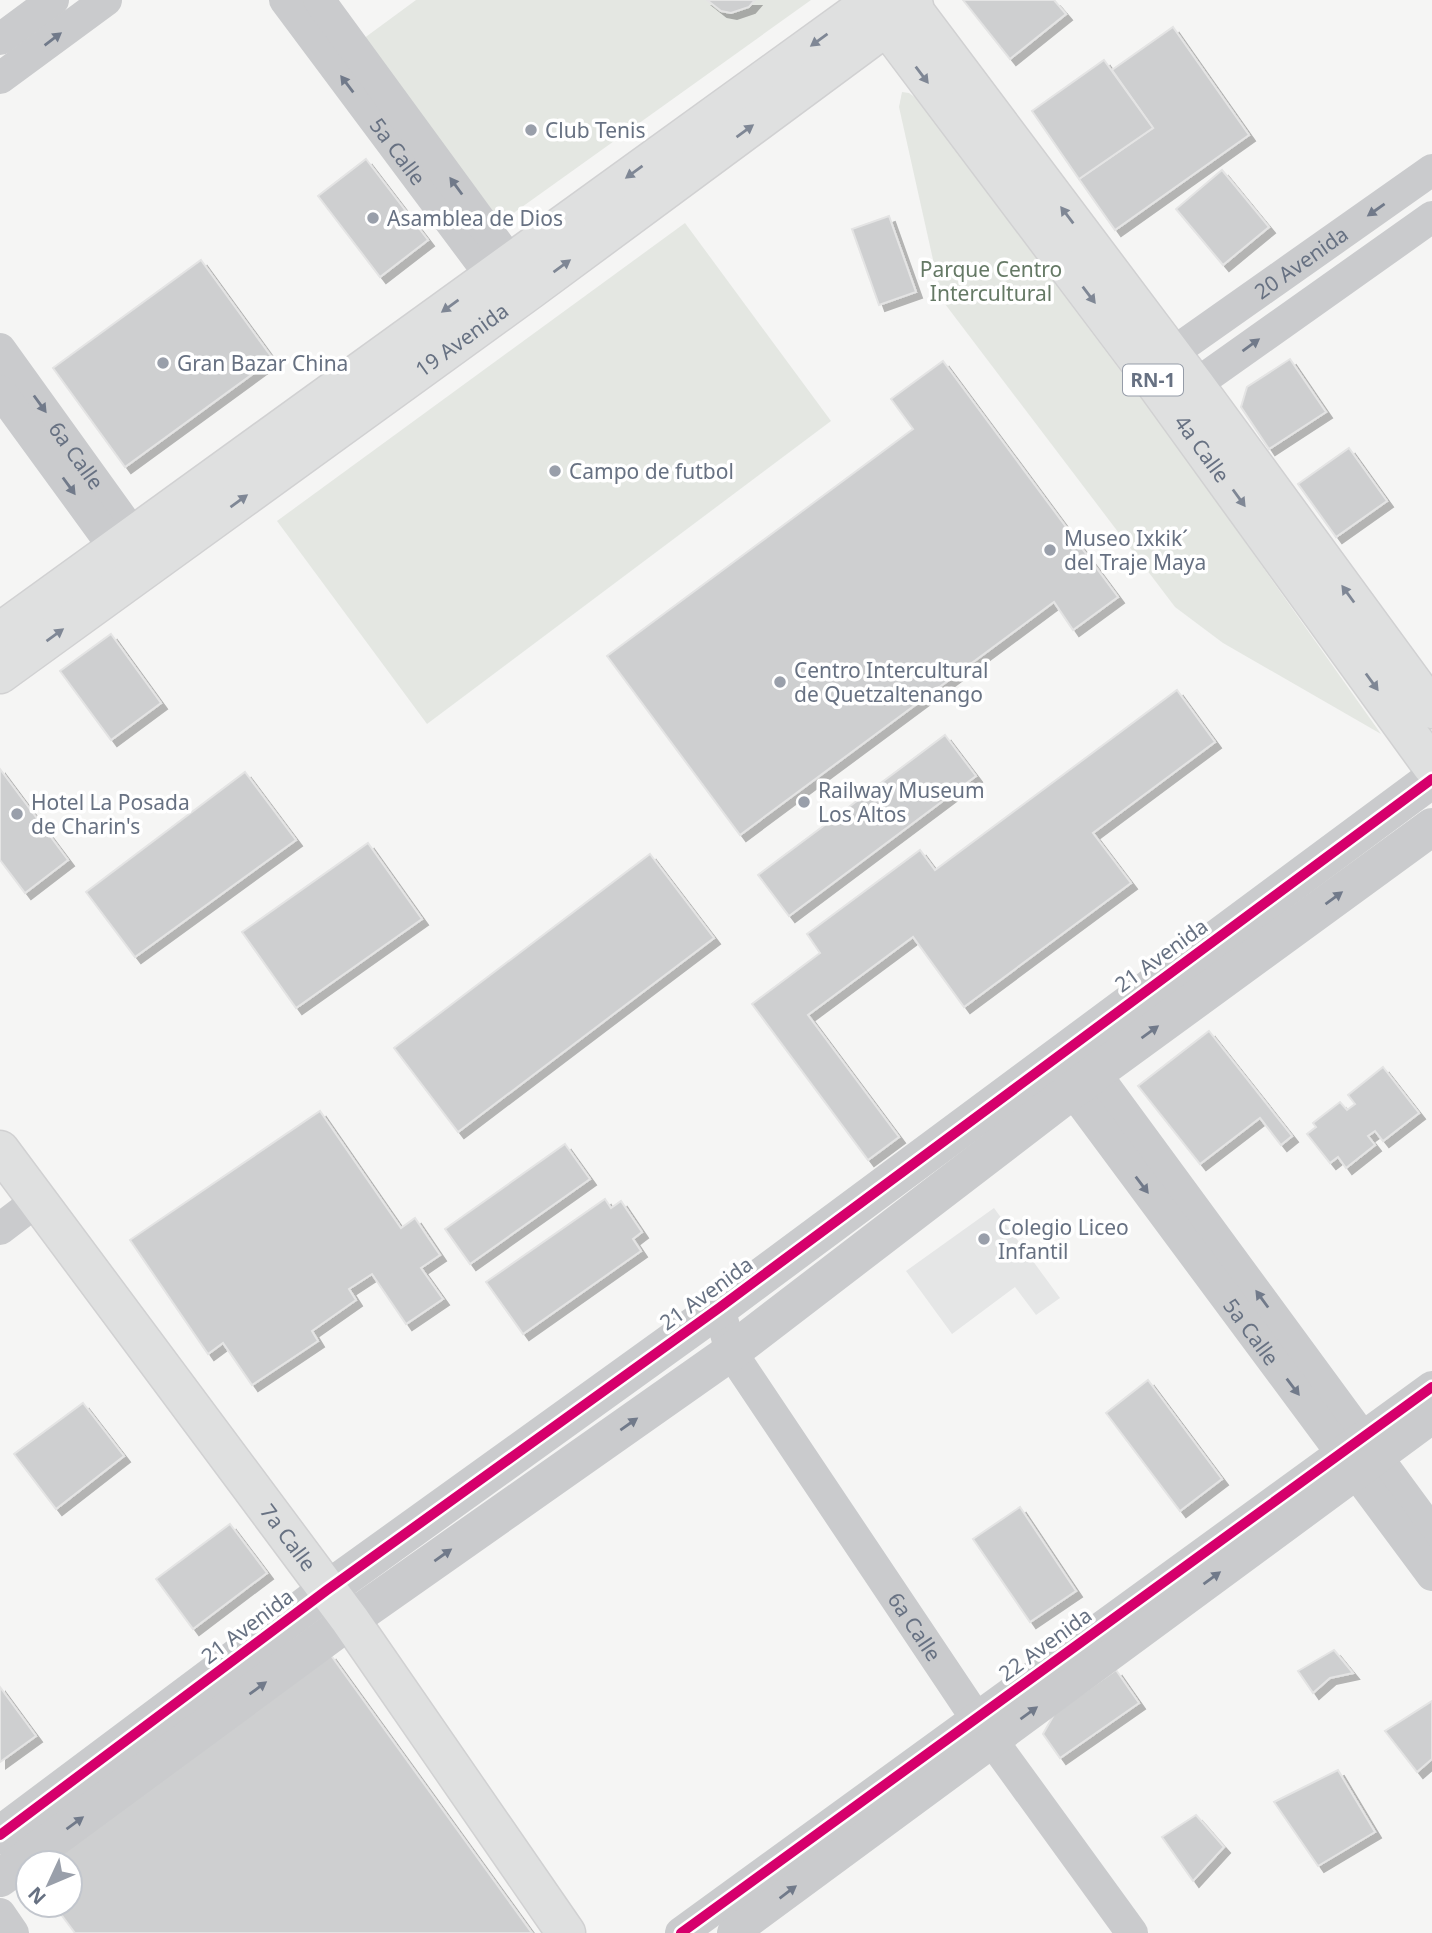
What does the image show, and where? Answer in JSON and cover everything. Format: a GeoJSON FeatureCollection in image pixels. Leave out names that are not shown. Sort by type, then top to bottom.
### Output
{"type":"FeatureCollection","features":[{"type":"Feature","properties":{"kind":"main road","name":"19 Avenida"},"geometry":{"type":"LineString","coordinates":[[0,674],[134,556],[891,5]]}},
{"type":"Feature","properties":{"kind":"main road","name":"4a Calle"},"geometry":{"type":"LineString","coordinates":[[891,5],[1195,385],[1432,709]]}},
{"type":"Feature","properties":{"kind":"main road","name":"4a Calle"},"geometry":{"type":"LineString","coordinates":[[891,5],[1155,382],[1432,766]]}},
{"type":"Feature","properties":{"kind":"main road","name":"19 Avenida"},"geometry":{"type":"LineString","coordinates":[[0,632],[134,556]]}},
{"type":"Feature","properties":{"kind":"main road","name":"7a Calle"},"geometry":{"type":"LineString","coordinates":[[0,1150],[22,1197],[350,1620],[566,1933]]}},
{"type":"Feature","properties":{"kind":"street"},"geometry":{"type":"LineString","coordinates":[[0,39],[53,0]]}},
{"type":"Feature","properties":{"kind":"street"},"geometry":{"type":"LineString","coordinates":[[0,79],[106,0]]}},
{"type":"Feature","properties":{"kind":"street","name":"5a Calle"},"geometry":{"type":"LineString","coordinates":[[285,0],[510,282]]}},
{"type":"Feature","properties":{"kind":"street","name":"5a Calle"},"geometry":{"type":"LineString","coordinates":[[320,0],[510,282]]}},
{"type":"Feature","properties":{"kind":"street","name":"20 Avenida"},"geometry":{"type":"LineString","coordinates":[[1171,354],[1432,170]]}},
{"type":"Feature","properties":{"kind":"street","name":"20 Avenida"},"geometry":{"type":"LineString","coordinates":[[1195,385],[1432,217]]}},
{"type":"Feature","properties":{"kind":"street","name":"6a Calle"},"geometry":{"type":"LineString","coordinates":[[0,349],[134,556]]}},
{"type":"Feature","properties":{"kind":"street","name":"6a Calle"},"geometry":{"type":"LineString","coordinates":[[0,391],[134,556]]}},
{"type":"Feature","properties":{"kind":"street","name":"21 Avenida"},"geometry":{"type":"LineString","coordinates":[[0,1835],[327,1590],[719,1308],[1432,779]]}},
{"type":"Feature","properties":{"kind":"street"},"geometry":{"type":"LineString","coordinates":[[0,1878],[350,1620],[731,1352],[1083,1081],[1432,827]]}},
{"type":"Feature","properties":{"kind":"street","name":"5a Calle"},"geometry":{"type":"LineString","coordinates":[[1083,1081],[1360,1455],[1432,1575]]}},
{"type":"Feature","properties":{"kind":"street"},"geometry":{"type":"LineString","coordinates":[[0,1229],[22,1197]]}},
{"type":"Feature","properties":{"kind":"street","name":"6a Calle"},"geometry":{"type":"LineString","coordinates":[[719,1308],[731,1352],[984,1729],[1132,1933]]}},
{"type":"Feature","properties":{"kind":"street"},"geometry":{"type":"LineString","coordinates":[[681,1933],[984,1729],[1360,1455],[1432,1387]]}},
{"type":"Feature","properties":{"kind":"street"},"geometry":{"type":"LineString","coordinates":[[1360,1455],[1432,1418]]}},
{"type":"Feature","properties":{"kind":"street","name":"5a Calle"},"geometry":{"type":"LineString","coordinates":[[1360,1455],[1432,1532]]}},
{"type":"Feature","properties":{"kind":"street"},"geometry":{"type":"LineString","coordinates":[[733,1933],[984,1729]]}},
{"type":"Feature","properties":{"kind":"street"},"geometry":{"type":"LineString","coordinates":[[0,1914],[13,1933]]}},
{"type":"Feature","properties":{"kind":"shaded area","name":"Colegio Liceo Infantil"},"geometry":{"type":"Polygon","coordinates":[[[994,1208],[1060,1298],[1036,1315],[1015,1287],[952,1334],[906,1271],[994,1208]]]}},
{"type":"Feature","properties":{"kind":"green space","name":"Club Tenis"},"geometry":{"type":"Polygon","coordinates":[[[416,0],[811,0],[501,222],[363,39],[416,0]]]}},
{"type":"Feature","properties":{"kind":"green space","name":"Parque Centro Intercultural"},"geometry":{"type":"Polygon","coordinates":[[[902,92],[916,98],[1180,450],[1381,734],[1223,643],[1175,607],[942,300],[899,107],[902,92]]]}},
{"type":"Feature","properties":{"kind":"green space","name":"Campo de futbol"},"geometry":{"type":"Polygon","coordinates":[[[685,223],[831,421],[427,724],[277,521],[685,223]]]}},
{"type":"Feature","properties":{"kind":"building"},"geometry":{"type":"Polygon","coordinates":[[[707,0],[755,0],[749,7],[731,13],[721,11],[707,0]]]}},
{"type":"Feature","properties":{"kind":"building"},"geometry":{"type":"Polygon","coordinates":[[[963,0],[1054,0],[1066,14],[1010,59],[963,0]]]}},
{"type":"Feature","properties":{"kind":"building"},"geometry":{"type":"Polygon","coordinates":[[[1173,27],[1249,135],[1115,230],[1079,179],[1153,128],[1112,70],[1173,27]]]}},
{"type":"Feature","properties":{"kind":"building"},"geometry":{"type":"Polygon","coordinates":[[[1104,60],[1153,128],[1079,179],[1032,111],[1104,60]]]}},
{"type":"Feature","properties":{"kind":"building","name":"Asamblea de Dios"},"geometry":{"type":"Polygon","coordinates":[[[366,159],[428,240],[380,277],[318,196],[366,159]]]}},
{"type":"Feature","properties":{"kind":"building"},"geometry":{"type":"Polygon","coordinates":[[[1222,170],[1269,227],[1223,265],[1176,209],[1222,170]]]}},
{"type":"Feature","properties":{"kind":"building"},"geometry":{"type":"Polygon","coordinates":[[[889,216],[916,292],[879,305],[852,229],[889,216]]]}},
{"type":"Feature","properties":{"kind":"building","name":"Gran Bazar China"},"geometry":{"type":"Polygon","coordinates":[[[201,260],[273,359],[125,467],[53,368],[201,260]]]}},
{"type":"Feature","properties":{"kind":"building"},"geometry":{"type":"Polygon","coordinates":[[[1290,359],[1326,412],[1269,449],[1241,407],[1247,387],[1290,359]]]}},
{"type":"Feature","properties":{"kind":"building","name":"Centro Intercultural de Quetzaltenango"},"geometry":{"type":"Polygon","coordinates":[[[943,361],[1118,597],[1073,630],[1054,602],[740,835],[607,656],[913,429],[891,399],[943,361]]]}},
{"type":"Feature","properties":{"kind":"building"},"geometry":{"type":"Polygon","coordinates":[[[1349,448],[1387,501],[1336,537],[1298,484],[1349,448]]]}},
{"type":"Feature","properties":{"kind":"building"},"geometry":{"type":"Polygon","coordinates":[[[111,634],[161,703],[111,740],[60,671],[111,634]]]}},
{"type":"Feature","properties":{"kind":"building"},"geometry":{"type":"Polygon","coordinates":[[[1177,690],[1215,742],[1093,833],[1131,883],[964,1007],[913,937],[808,1015],[899,1137],[868,1160],[752,1004],[820,953],[807,934],[920,850],[935,870],[1177,690]]]}},
{"type":"Feature","properties":{"kind":"building"},"geometry":{"type":"Polygon","coordinates":[[[945,735],[976,776],[789,916],[758,875],[945,735]]]}},
{"type":"Feature","properties":{"kind":"building","name":"Hotel La Posada de Charin's"},"geometry":{"type":"Polygon","coordinates":[[[0,769],[68,860],[25,893],[0,860],[0,769]]]}},
{"type":"Feature","properties":{"kind":"building"},"geometry":{"type":"Polygon","coordinates":[[[245,772],[296,840],[135,957],[86,892],[245,772]]]}},
{"type":"Feature","properties":{"kind":"building"},"geometry":{"type":"Polygon","coordinates":[[[368,843],[422,919],[296,1008],[242,932],[368,843]]]}},
{"type":"Feature","properties":{"kind":"building"},"geometry":{"type":"Polygon","coordinates":[[[650,854],[714,938],[458,1132],[394,1048],[650,854]]]}},
{"type":"Feature","properties":{"kind":"building"},"geometry":{"type":"Polygon","coordinates":[[[1209,1031],[1292,1136],[1281,1145],[1260,1118],[1200,1164],[1138,1086],[1209,1031]]]}},
{"type":"Feature","properties":{"kind":"building"},"geometry":{"type":"Polygon","coordinates":[[[1383,1067],[1419,1113],[1383,1141],[1375,1131],[1368,1136],[1375,1145],[1346,1168],[1338,1157],[1330,1163],[1307,1134],[1316,1127],[1313,1123],[1340,1102],[1347,1110],[1355,1104],[1348,1095],[1383,1067]]]}},
{"type":"Feature","properties":{"kind":"building"},"geometry":{"type":"Polygon","coordinates":[[[320,1111],[401,1228],[415,1218],[440,1255],[421,1268],[443,1299],[406,1324],[372,1274],[349,1289],[356,1300],[312,1331],[318,1341],[252,1385],[223,1343],[208,1354],[130,1240],[320,1111]]]}},
{"type":"Feature","properties":{"kind":"building"},"geometry":{"type":"Polygon","coordinates":[[[565,1144],[590,1179],[470,1264],[445,1229],[565,1144]]]}},
{"type":"Feature","properties":{"kind":"building"},"geometry":{"type":"Polygon","coordinates":[[[605,1199],[611,1208],[621,1201],[642,1232],[633,1239],[641,1251],[523,1334],[486,1282],[605,1199]]]}},
{"type":"Feature","properties":{"kind":"building"},"geometry":{"type":"Polygon","coordinates":[[[1148,1380],[1222,1479],[1180,1511],[1106,1413],[1148,1380]]]}},
{"type":"Feature","properties":{"kind":"building"},"geometry":{"type":"Polygon","coordinates":[[[83,1403],[124,1456],[56,1509],[14,1454],[83,1403]]]}},
{"type":"Feature","properties":{"kind":"building"},"geometry":{"type":"Polygon","coordinates":[[[1020,1507],[1076,1591],[1030,1622],[973,1539],[1020,1507]]]}},
{"type":"Feature","properties":{"kind":"building"},"geometry":{"type":"Polygon","coordinates":[[[230,1524],[267,1573],[193,1629],[156,1579],[230,1524]]]}},
{"type":"Feature","properties":{"kind":"building"},"geometry":{"type":"Polygon","coordinates":[[[1334,1650],[1353,1673],[1330,1678],[1313,1693],[1298,1671],[1334,1650]]]}},
{"type":"Feature","properties":{"kind":"building"},"geometry":{"type":"Polygon","coordinates":[[[330,1654],[532,1933],[75,1933],[64,1919],[84,1919],[84,1849],[59,1849],[330,1654]]]}},
{"type":"Feature","properties":{"kind":"building"},"geometry":{"type":"Polygon","coordinates":[[[1116,1670],[1139,1703],[1060,1758],[1043,1734],[1055,1713],[1116,1670]]]}},
{"type":"Feature","properties":{"kind":"building"},"geometry":{"type":"Polygon","coordinates":[[[0,1687],[36,1736],[0,1762],[0,1687]]]}},
{"type":"Feature","properties":{"kind":"building"},"geometry":{"type":"Polygon","coordinates":[[[1432,1701],[1432,1759],[1417,1772],[1385,1731],[1432,1701]]]}},
{"type":"Feature","properties":{"kind":"building"},"geometry":{"type":"Polygon","coordinates":[[[1338,1770],[1375,1832],[1318,1866],[1274,1802],[1338,1770]]]}},
{"type":"Feature","properties":{"kind":"building"},"geometry":{"type":"Polygon","coordinates":[[[1196,1815],[1224,1847],[1193,1881],[1162,1837],[1196,1815]]]}},
{"type":"Feature","properties":{"kind":"cycle path"},"geometry":{"type":"LineString","coordinates":[[0,1835],[327,1590],[719,1308],[1432,779]]}},
{"type":"Feature","properties":{"kind":"cycle path","name":"22 Avenida"},"geometry":{"type":"LineString","coordinates":[[681,1933],[1432,1387]]}},
{"type":"Feature","properties":{"kind":"place","name":"Club Tenis"},"geometry":{"type":"Point","coordinates":[531,130]}},
{"type":"Feature","properties":{"kind":"place","name":"Asamblea de Dios"},"geometry":{"type":"Point","coordinates":[373,218]}},
{"type":"Feature","properties":{"kind":"place","name":"Gran Bazar China"},"geometry":{"type":"Point","coordinates":[163,363]}},
{"type":"Feature","properties":{"kind":"place","name":"Campo de futbol"},"geometry":{"type":"Point","coordinates":[555,471]}},
{"type":"Feature","properties":{"kind":"place","name":"Museo Ixkik´ del Traje Maya"},"geometry":{"type":"Point","coordinates":[1050,550]}},
{"type":"Feature","properties":{"kind":"place","name":"Centro Intercultural de Quetzaltenango"},"geometry":{"type":"Point","coordinates":[780,682]}},
{"type":"Feature","properties":{"kind":"place","name":"Railway Museum Los Altos"},"geometry":{"type":"Point","coordinates":[804,802]}},
{"type":"Feature","properties":{"kind":"place","name":"Hotel La Posada de Charin's"},"geometry":{"type":"Point","coordinates":[17,814]}},
{"type":"Feature","properties":{"kind":"place","name":"Colegio Liceo Infantil"},"geometry":{"type":"Point","coordinates":[984,1239]}}]}
